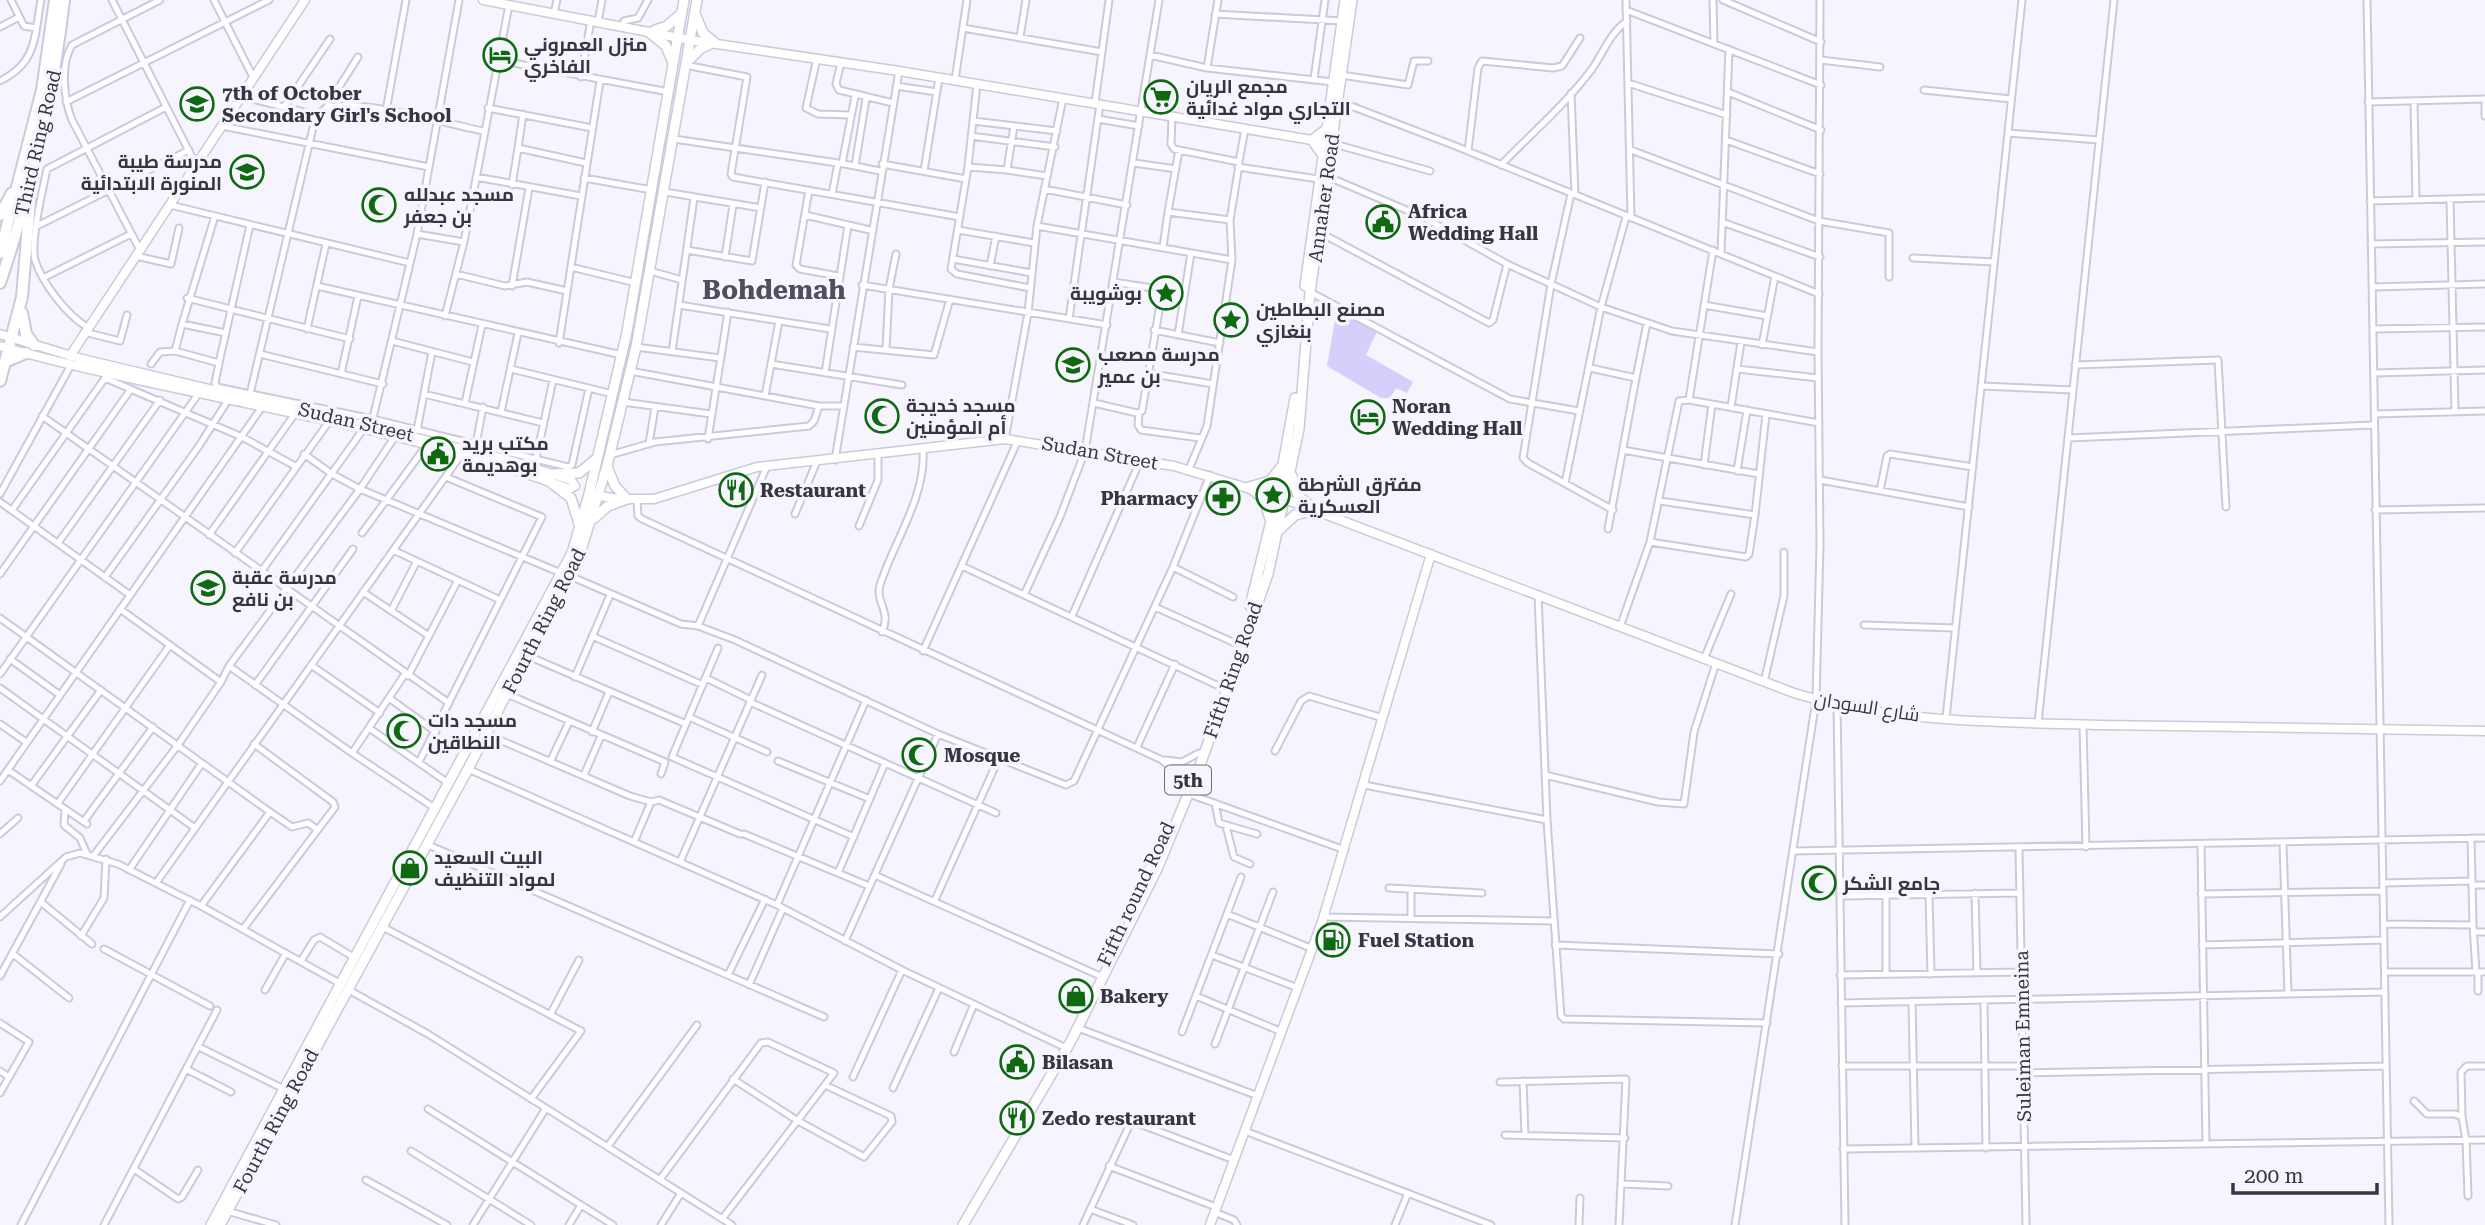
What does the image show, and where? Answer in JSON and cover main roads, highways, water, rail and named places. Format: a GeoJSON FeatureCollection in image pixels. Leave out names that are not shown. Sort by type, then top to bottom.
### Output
{"type":"FeatureCollection","features":[{"type":"Feature","properties":{"kind":"highway","name":"Third Ring Road"},"geometry":{"type":"LineString","coordinates":[[0,253],[25,180],[55,0]]}},
{"type":"Feature","properties":{"kind":"highway","name":"Third Ring Road"},"geometry":{"type":"LineString","coordinates":[[0,283],[25,180],[52,86],[64,0]]}},
{"type":"Feature","properties":{"kind":"highway"},"geometry":{"type":"LineString","coordinates":[[0,215],[25,180]]}},
{"type":"Feature","properties":{"kind":"highway"},"geometry":{"type":"LineString","coordinates":[[7,361],[30,349],[24,330],[22,297],[25,180]]}},
{"type":"Feature","properties":{"kind":"highway"},"geometry":{"type":"LineString","coordinates":[[0,381],[22,297]]}},
{"type":"Feature","properties":{"kind":"main road"},"geometry":{"type":"LineString","coordinates":[[70,360],[86,329],[305,0]]}},
{"type":"Feature","properties":{"kind":"main road"},"geometry":{"type":"LineString","coordinates":[[483,0],[694,39],[1327,142]]}},
{"type":"Feature","properties":{"kind":"main road","name":"Fourth Ring Road"},"geometry":{"type":"LineString","coordinates":[[211,1225],[256,1151],[436,808],[468,769],[528,656],[592,520],[597,457],[636,283],[684,0]]}},
{"type":"Feature","properties":{"kind":"main road","name":"Annaher Road"},"geometry":{"type":"LineString","coordinates":[[1300,397],[1308,292],[1322,177],[1341,75],[1345,0]]}},
{"type":"Feature","properties":{"kind":"main road","name":"Annaher Road"},"geometry":{"type":"LineString","coordinates":[[1308,292],[1319,232],[1322,154],[1327,142],[1325,130],[1332,82],[1352,0]]}},
{"type":"Feature","properties":{"kind":"main road"},"geometry":{"type":"LineString","coordinates":[[696,5],[699,26],[714,42]]}},
{"type":"Feature","properties":{"kind":"main road","name":"Fourth Ring Road"},"geometry":{"type":"LineString","coordinates":[[220,1225],[284,1089],[381,926],[426,844],[453,786],[566,575],[580,529],[607,466],[631,371],[686,64],[694,39],[696,5]]}},
{"type":"Feature","properties":{"kind":"main road"},"geometry":{"type":"LineString","coordinates":[[652,31],[672,22],[683,11]]}},
{"type":"Feature","properties":{"kind":"main road"},"geometry":{"type":"LineString","coordinates":[[652,31],[666,46],[674,65]]}},
{"type":"Feature","properties":{"kind":"main road"},"geometry":{"type":"LineString","coordinates":[[686,64],[700,49],[714,42]]}},
{"type":"Feature","properties":{"kind":"main road"},"geometry":{"type":"LineString","coordinates":[[1312,140],[1325,130]]}},
{"type":"Feature","properties":{"kind":"main road"},"geometry":{"type":"LineString","coordinates":[[1312,140],[1322,154]]}},
{"type":"Feature","properties":{"kind":"main road"},"geometry":{"type":"LineString","coordinates":[[644,237],[656,239]]}},
{"type":"Feature","properties":{"kind":"main road","name":"5th"},"geometry":{"type":"LineString","coordinates":[[1281,498],[1308,292]]}},
{"type":"Feature","properties":{"kind":"main road","name":"Sudan Street"},"geometry":{"type":"LineString","coordinates":[[0,334],[8,345],[149,377],[250,395],[552,478]]}},
{"type":"Feature","properties":{"kind":"main road","name":"Sudan Street"},"geometry":{"type":"LineString","coordinates":[[149,377],[199,393],[328,423],[368,427],[394,438],[552,478]]}},
{"type":"Feature","properties":{"kind":"main road","name":"Fifth Ring Road"},"geometry":{"type":"LineString","coordinates":[[963,1225],[1078,1028],[1108,961],[1157,869],[1268,574],[1281,498],[1292,470],[1300,397]]}},
{"type":"Feature","properties":{"kind":"main road","name":"Sudan Street"},"geometry":{"type":"LineString","coordinates":[[594,495],[632,499],[662,497],[741,470],[1005,439],[1189,469],[1281,498]]}},
{"type":"Feature","properties":{"kind":"main road"},"geometry":{"type":"LineString","coordinates":[[552,478],[579,473],[597,457]]}},
{"type":"Feature","properties":{"kind":"main road"},"geometry":{"type":"LineString","coordinates":[[1249,487],[1270,481],[1285,460]]}},
{"type":"Feature","properties":{"kind":"main road"},"geometry":{"type":"LineString","coordinates":[[607,466],[615,486],[632,499]]}},
{"type":"Feature","properties":{"kind":"main road"},"geometry":{"type":"LineString","coordinates":[[1292,470],[1293,486],[1298,496],[1316,510]]}},
{"type":"Feature","properties":{"kind":"main road"},"geometry":{"type":"LineString","coordinates":[[552,478],[571,498],[580,529]]}},
{"type":"Feature","properties":{"kind":"main road"},"geometry":{"type":"LineString","coordinates":[[1249,487],[1264,499],[1274,529],[1295,515],[1316,510]]}},
{"type":"Feature","properties":{"kind":"main road","name":"شارع السودان"},"geometry":{"type":"LineString","coordinates":[[1281,498],[1816,700],[1887,713],[2038,723],[2485,731]]}},
{"type":"Feature","properties":{"kind":"main road"},"geometry":{"type":"LineString","coordinates":[[592,520],[608,506],[632,499]]}},
{"type":"Feature","properties":{"kind":"main road","name":"5th"},"geometry":{"type":"LineString","coordinates":[[1186,792],[1274,529]]}},
{"type":"Feature","properties":{"kind":"main road"},"geometry":{"type":"LineString","coordinates":[[1210,1225],[1324,917],[1431,554]]}},
{"type":"Feature","properties":{"kind":"main road","name":"Fifth round Road"},"geometry":{"type":"LineString","coordinates":[[956,1225],[1062,1046],[1098,975],[1108,961]]}},
{"type":"Feature","properties":{"kind":"place","name":"منزل العمروني الفاخري"},"geometry":{"type":"Point","coordinates":[500,55]}},
{"type":"Feature","properties":{"kind":"place","name":"مجمع الريان التجاري مواد غدائية"},"geometry":{"type":"Point","coordinates":[1161,97]}},
{"type":"Feature","properties":{"kind":"place","name":"7th of October Secondary Girl's School"},"geometry":{"type":"Point","coordinates":[197,104]}},
{"type":"Feature","properties":{"kind":"place","name":"مدرسة طيبة المنورة الابتدائية"},"geometry":{"type":"Point","coordinates":[247,172]}},
{"type":"Feature","properties":{"kind":"place","name":"مسجد عبدلله بن جعفر"},"geometry":{"type":"Point","coordinates":[379,205]}},
{"type":"Feature","properties":{"kind":"place","name":"Africa Wedding Hall"},"geometry":{"type":"Point","coordinates":[1383,222]}},
{"type":"Feature","properties":{"kind":"place","name":"بوشويبة"},"geometry":{"type":"Point","coordinates":[1166,293]}},
{"type":"Feature","properties":{"kind":"place","name":"مصنع البطاطين بنغازي"},"geometry":{"type":"Point","coordinates":[1231,320]}},
{"type":"Feature","properties":{"kind":"place","name":"مدرسة مصعب بن عمير"},"geometry":{"type":"Point","coordinates":[1073,365]}},
{"type":"Feature","properties":{"kind":"place","name":"مسجد خديجة أم المؤمنين"},"geometry":{"type":"Point","coordinates":[882,416]}},
{"type":"Feature","properties":{"kind":"place","name":"Noran Wedding Hall"},"geometry":{"type":"Point","coordinates":[1368,417]}},
{"type":"Feature","properties":{"kind":"place","name":"مكتب بريد بوهديمة"},"geometry":{"type":"Point","coordinates":[438,454]}},
{"type":"Feature","properties":{"kind":"place","name":"Restaurant"},"geometry":{"type":"Point","coordinates":[736,490]}},
{"type":"Feature","properties":{"kind":"place","name":"مفترق الشرطة العسكرية"},"geometry":{"type":"Point","coordinates":[1273,495]}},
{"type":"Feature","properties":{"kind":"place","name":"Pharmacy"},"geometry":{"type":"Point","coordinates":[1223,498]}},
{"type":"Feature","properties":{"kind":"place","name":"مدرسة عقبة بن نافع"},"geometry":{"type":"Point","coordinates":[208,588]}},
{"type":"Feature","properties":{"kind":"place","name":"مسجد دات النطاقين"},"geometry":{"type":"Point","coordinates":[404,731]}},
{"type":"Feature","properties":{"kind":"place","name":"Mosque"},"geometry":{"type":"Point","coordinates":[919,755]}},
{"type":"Feature","properties":{"kind":"place","name":"البيت السعيد لمواد التنظيف"},"geometry":{"type":"Point","coordinates":[410,868]}},
{"type":"Feature","properties":{"kind":"place","name":"جامع الشكر"},"geometry":{"type":"Point","coordinates":[1819,883]}},
{"type":"Feature","properties":{"kind":"place","name":"Fuel Station"},"geometry":{"type":"Point","coordinates":[1333,940]}},
{"type":"Feature","properties":{"kind":"place","name":"Bakery"},"geometry":{"type":"Point","coordinates":[1076,996]}},
{"type":"Feature","properties":{"kind":"place","name":"Bilasan"},"geometry":{"type":"Point","coordinates":[1017,1062]}},
{"type":"Feature","properties":{"kind":"place","name":"Zedo restaurant"},"geometry":{"type":"Point","coordinates":[1017,1118]}},
{"type":"Feature","properties":{"kind":"district","name":"Bohdemah"},"geometry":{"type":"Point","coordinates":[774,290]}}]}
